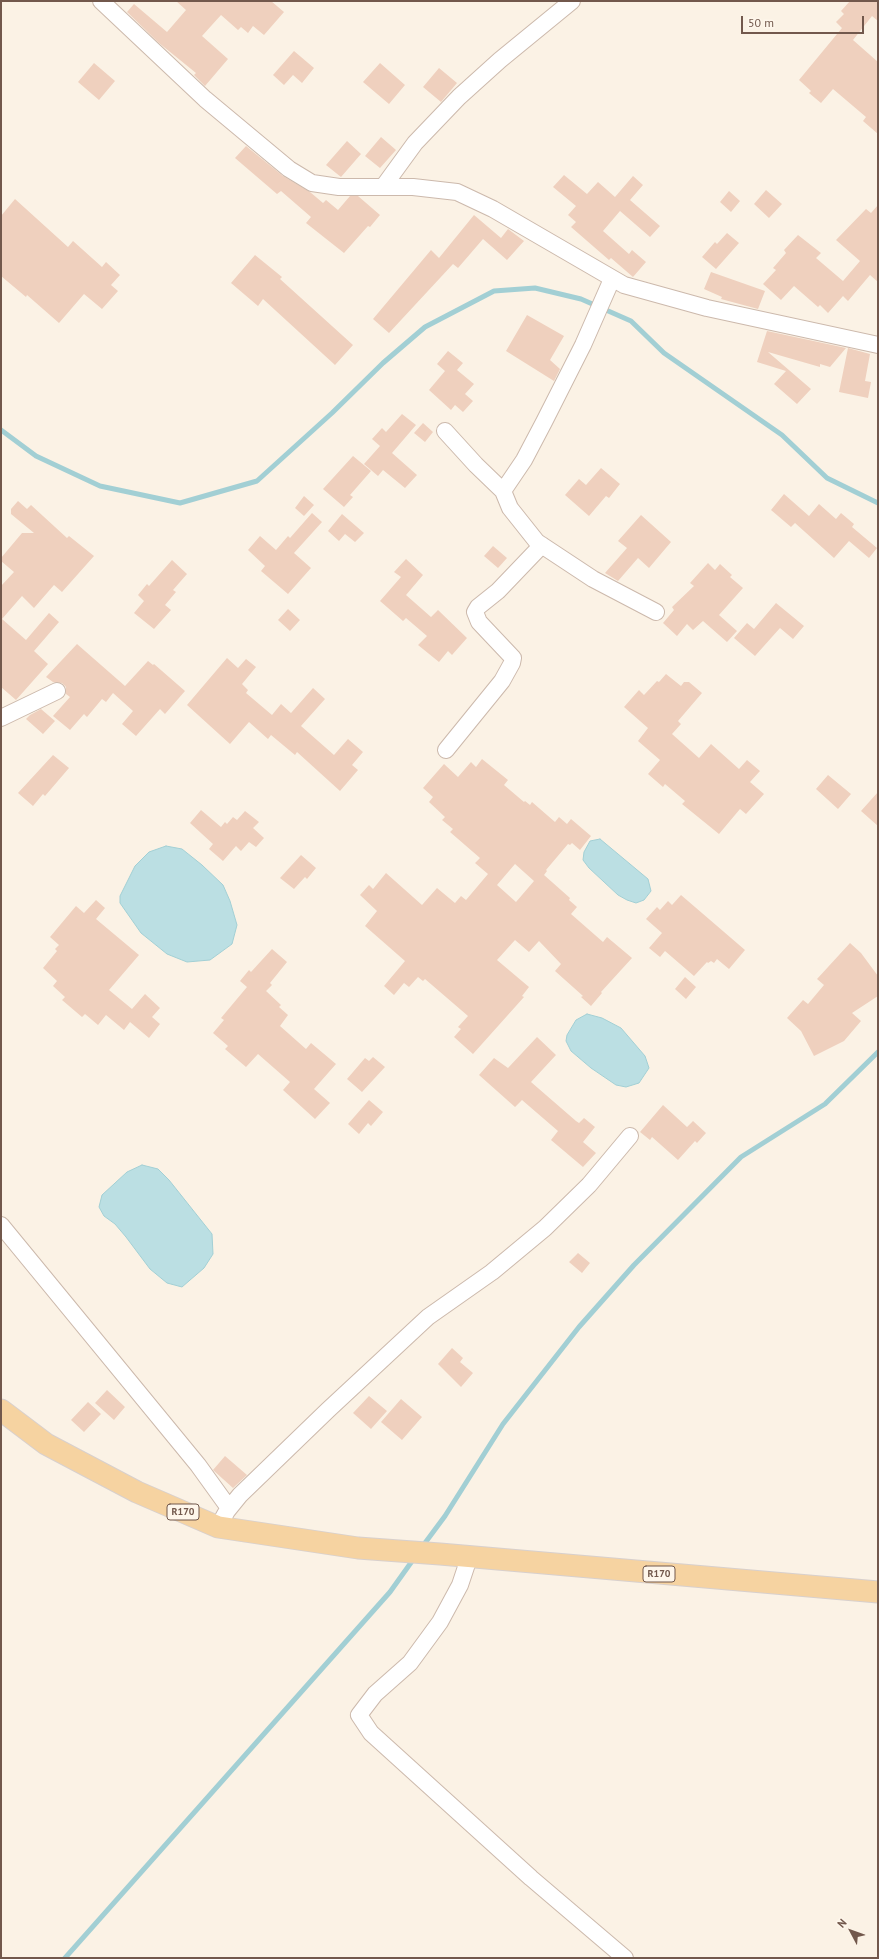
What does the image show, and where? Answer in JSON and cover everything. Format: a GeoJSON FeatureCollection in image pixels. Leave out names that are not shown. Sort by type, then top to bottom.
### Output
{"type":"FeatureCollection","features":[{"type":"Feature","properties":{"kind":"main road","name":"R170"},"geometry":{"type":"LineString","coordinates":[[1,1410],[53,1448],[137,1492],[218,1527],[387,1551],[440,1554],[469,1558],[878,1592]]}},
{"type":"Feature","properties":{"kind":"street"},"geometry":{"type":"LineString","coordinates":[[101,1],[205,99],[290,169],[312,183],[339,187],[413,187],[457,192],[493,209],[609,285],[624,285],[707,308],[878,345]]}},
{"type":"Feature","properties":{"kind":"street"},"geometry":{"type":"LineString","coordinates":[[383,187],[415,143],[460,97],[500,60],[572,1]]}},
{"type":"Feature","properties":{"kind":"street"},"geometry":{"type":"LineString","coordinates":[[503,491],[524,460],[582,345],[609,285]]}},
{"type":"Feature","properties":{"kind":"street"},"geometry":{"type":"LineString","coordinates":[[444,431],[503,491],[510,508],[526,530],[542,545],[593,579],[656,612]]}},
{"type":"Feature","properties":{"kind":"street"},"geometry":{"type":"LineString","coordinates":[[446,750],[502,681],[512,664],[513,658],[479,622],[475,612],[478,607],[498,591],[542,545]]}},
{"type":"Feature","properties":{"kind":"street"},"geometry":{"type":"LineString","coordinates":[[1,718],[57,691]]}},
{"type":"Feature","properties":{"kind":"street"},"geometry":{"type":"LineString","coordinates":[[218,1527],[229,1508],[328,1410],[428,1317],[492,1272],[545,1228],[589,1185],[630,1136]]}},
{"type":"Feature","properties":{"kind":"street"},"geometry":{"type":"LineString","coordinates":[[1,1224],[193,1460],[229,1508]]}},
{"type":"Feature","properties":{"kind":"street"},"geometry":{"type":"LineString","coordinates":[[469,1558],[460,1585],[440,1622],[410,1663],[375,1694],[359,1715],[371,1733],[531,1878],[625,1958]]}},
{"type":"Feature","properties":{"kind":"water"},"geometry":{"type":"Polygon","coordinates":[[[600,839],[648,879],[651,891],[644,900],[636,903],[618,895],[589,868],[583,860],[584,852],[590,841],[600,839]]]}},
{"type":"Feature","properties":{"kind":"water"},"geometry":{"type":"Polygon","coordinates":[[[166,846],[182,849],[202,865],[223,885],[230,901],[237,925],[232,944],[210,960],[187,962],[167,954],[141,933],[120,903],[120,896],[135,866],[149,852],[166,846]]]}},
{"type":"Feature","properties":{"kind":"water"},"geometry":{"type":"Polygon","coordinates":[[[587,1014],[602,1018],[621,1028],[645,1056],[649,1068],[639,1083],[626,1087],[616,1085],[591,1068],[571,1051],[566,1041],[567,1035],[576,1020],[587,1014]]]}},
{"type":"Feature","properties":{"kind":"water"},"geometry":{"type":"Polygon","coordinates":[[[142,1165],[158,1169],[169,1180],[212,1234],[213,1254],[204,1268],[182,1287],[167,1283],[150,1269],[115,1224],[104,1216],[99,1207],[102,1195],[127,1172],[142,1165]]]}},
{"type":"Feature","properties":{"kind":"building"},"geometry":{"type":"Polygon","coordinates":[[[176,1],[271,1],[284,12],[264,35],[253,26],[248,33],[241,27],[238,30],[221,15],[202,36],[228,59],[205,86],[194,75],[196,73],[159,43],[127,12],[134,4],[167,32],[186,10],[176,1]]]}},
{"type":"Feature","properties":{"kind":"building"},"geometry":{"type":"Polygon","coordinates":[[[850,1],[878,1],[878,21],[872,16],[853,40],[878,62],[878,134],[863,121],[866,117],[833,89],[821,103],[809,93],[811,91],[799,80],[842,28],[836,22],[844,14],[841,11],[850,1]]]}},
{"type":"Feature","properties":{"kind":"building"},"geometry":{"type":"Polygon","coordinates":[[[294,51],[314,68],[302,83],[293,75],[284,85],[273,75],[294,51]]]}},
{"type":"Feature","properties":{"kind":"building"},"geometry":{"type":"Polygon","coordinates":[[[94,63],[115,81],[99,100],[78,82],[94,63]]]}},
{"type":"Feature","properties":{"kind":"building"},"geometry":{"type":"Polygon","coordinates":[[[380,63],[405,85],[389,104],[363,82],[380,63]]]}},
{"type":"Feature","properties":{"kind":"building"},"geometry":{"type":"Polygon","coordinates":[[[439,68],[457,83],[441,102],[423,87],[439,68]]]}},
{"type":"Feature","properties":{"kind":"building"},"geometry":{"type":"Polygon","coordinates":[[[381,137],[396,150],[380,168],[365,156],[381,137]]]}},
{"type":"Feature","properties":{"kind":"building"},"geometry":{"type":"Polygon","coordinates":[[[347,141],[361,154],[341,177],[326,165],[347,141]]]}},
{"type":"Feature","properties":{"kind":"building"},"geometry":{"type":"Polygon","coordinates":[[[246,146],[283,176],[310,192],[323,203],[326,200],[338,210],[350,196],[358,196],[380,215],[344,253],[306,223],[311,217],[281,191],[277,194],[235,158],[246,146]]]}},
{"type":"Feature","properties":{"kind":"building"},"geometry":{"type":"Polygon","coordinates":[[[564,175],[587,194],[598,182],[615,197],[633,176],[643,185],[630,200],[660,226],[650,237],[620,211],[603,231],[629,254],[632,250],[646,262],[633,277],[611,258],[609,260],[571,227],[576,222],[568,215],[576,206],[553,187],[564,175]]]}},
{"type":"Feature","properties":{"kind":"building"},"geometry":{"type":"Polygon","coordinates":[[[766,190],[782,204],[769,218],[754,204],[766,190]]]}},
{"type":"Feature","properties":{"kind":"building"},"geometry":{"type":"Polygon","coordinates":[[[729,191],[740,201],[731,212],[720,202],[729,191]]]}},
{"type":"Feature","properties":{"kind":"building"},"geometry":{"type":"Polygon","coordinates":[[[15,199],[68,247],[73,241],[102,267],[106,262],[120,275],[111,285],[118,291],[102,309],[84,294],[59,323],[27,295],[26,297],[1,276],[1,216],[15,199]]]}},
{"type":"Feature","properties":{"kind":"building"},"geometry":{"type":"Polygon","coordinates":[[[878,205],[878,282],[870,275],[848,301],[843,296],[828,313],[820,305],[818,307],[794,286],[781,300],[763,284],[776,270],[773,268],[786,253],[784,250],[798,235],[821,253],[816,258],[843,281],[860,261],[836,240],[866,209],[871,213],[878,205]]]}},
{"type":"Feature","properties":{"kind":"building"},"geometry":{"type":"Polygon","coordinates":[[[474,215],[501,238],[508,229],[524,241],[507,260],[483,239],[458,268],[453,264],[389,333],[373,319],[431,250],[439,258],[474,215]]]}},
{"type":"Feature","properties":{"kind":"building"},"geometry":{"type":"Polygon","coordinates":[[[727,233],[739,243],[716,269],[702,257],[715,242],[717,244],[727,233]]]}},
{"type":"Feature","properties":{"kind":"building"},"geometry":{"type":"Polygon","coordinates":[[[255,255],[282,277],[280,279],[353,345],[335,365],[263,299],[258,306],[231,283],[255,255]]]}},
{"type":"Feature","properties":{"kind":"building"},"geometry":{"type":"Polygon","coordinates":[[[711,272],[765,291],[758,309],[721,299],[722,297],[704,289],[711,272]]]}},
{"type":"Feature","properties":{"kind":"building"},"geometry":{"type":"Polygon","coordinates":[[[527,315],[564,336],[550,360],[560,369],[554,381],[506,351],[527,315]]]}},
{"type":"Feature","properties":{"kind":"building"},"geometry":{"type":"Polygon","coordinates":[[[767,331],[846,348],[830,367],[820,364],[820,367],[768,352],[811,389],[797,404],[774,384],[786,371],[757,362],[767,331]]]}},
{"type":"Feature","properties":{"kind":"building"},"geometry":{"type":"Polygon","coordinates":[[[848,348],[870,354],[865,381],[871,382],[868,398],[839,392],[848,348]]]}},
{"type":"Feature","properties":{"kind":"building"},"geometry":{"type":"Polygon","coordinates":[[[448,351],[463,363],[457,370],[474,384],[465,394],[473,401],[463,412],[455,405],[451,410],[429,390],[445,371],[437,364],[448,351]]]}},
{"type":"Feature","properties":{"kind":"building"},"geometry":{"type":"Polygon","coordinates":[[[402,414],[416,425],[392,453],[417,475],[405,488],[383,470],[378,476],[364,464],[380,446],[372,439],[382,428],[386,432],[402,414]]]}},
{"type":"Feature","properties":{"kind":"building"},"geometry":{"type":"Polygon","coordinates":[[[423,423],[433,432],[425,442],[414,433],[423,423]]]}},
{"type":"Feature","properties":{"kind":"building"},"geometry":{"type":"Polygon","coordinates":[[[353,456],[371,471],[350,495],[353,497],[344,507],[323,489],[353,456]]]}},
{"type":"Feature","properties":{"kind":"building"},"geometry":{"type":"Polygon","coordinates":[[[601,468],[620,484],[609,498],[606,496],[589,516],[565,495],[579,479],[586,485],[601,468]]]}},
{"type":"Feature","properties":{"kind":"building"},"geometry":{"type":"Polygon","coordinates":[[[784,494],[809,516],[819,504],[836,519],[841,513],[854,524],[852,527],[877,548],[869,558],[849,541],[834,558],[795,523],[791,527],[771,510],[784,494]]]}},
{"type":"Feature","properties":{"kind":"building"},"geometry":{"type":"Polygon","coordinates":[[[304,496],[314,505],[304,516],[295,508],[304,496]]]}},
{"type":"Feature","properties":{"kind":"building"},"geometry":{"type":"Polygon","coordinates":[[[18,501],[27,509],[31,505],[67,538],[69,536],[94,556],[62,592],[54,585],[34,608],[22,596],[2,619],[26,640],[49,613],[59,622],[34,651],[48,664],[16,700],[1,687],[1,586],[14,572],[1,561],[1,558],[22,533],[34,533],[11,514],[11,509],[18,501]]]}},
{"type":"Feature","properties":{"kind":"building"},"geometry":{"type":"Polygon","coordinates":[[[312,513],[322,522],[294,553],[311,568],[288,594],[261,571],[265,566],[248,550],[260,536],[276,550],[288,536],[290,538],[312,513]]]}},
{"type":"Feature","properties":{"kind":"building"},"geometry":{"type":"Polygon","coordinates":[[[342,514],[364,533],[355,542],[345,534],[339,541],[328,531],[342,514]]]}},
{"type":"Feature","properties":{"kind":"building"},"geometry":{"type":"Polygon","coordinates":[[[641,515],[671,542],[649,568],[638,558],[618,581],[605,573],[627,548],[618,541],[641,515]]]}},
{"type":"Feature","properties":{"kind":"building"},"geometry":{"type":"Polygon","coordinates":[[[493,546],[507,558],[498,568],[484,556],[493,546]]]}},
{"type":"Feature","properties":{"kind":"building"},"geometry":{"type":"Polygon","coordinates":[[[406,559],[423,575],[406,595],[431,617],[438,610],[467,638],[452,655],[448,651],[439,662],[418,645],[427,636],[406,618],[403,621],[380,601],[401,577],[394,572],[406,559]]]}},
{"type":"Feature","properties":{"kind":"building"},"geometry":{"type":"Polygon","coordinates":[[[172,560],[187,574],[173,590],[176,592],[165,605],[171,610],[154,629],[134,613],[144,601],[138,595],[147,584],[149,586],[172,560]]]}},
{"type":"Feature","properties":{"kind":"building"},"geometry":{"type":"Polygon","coordinates":[[[708,563],[715,570],[720,564],[732,575],[730,577],[743,588],[719,615],[737,631],[727,642],[703,621],[693,630],[687,624],[677,636],[663,623],[674,610],[672,607],[694,586],[690,583],[708,563]]]}},
{"type":"Feature","properties":{"kind":"building"},"geometry":{"type":"Polygon","coordinates":[[[776,603],[804,626],[793,639],[780,628],[755,656],[734,638],[747,623],[754,629],[776,603]]]}},
{"type":"Feature","properties":{"kind":"building"},"geometry":{"type":"Polygon","coordinates":[[[288,609],[300,620],[290,631],[278,620],[288,609]]]}},
{"type":"Feature","properties":{"kind":"building"},"geometry":{"type":"Polygon","coordinates":[[[77,644],[125,686],[148,661],[153,665],[154,664],[185,691],[165,714],[160,709],[136,736],[122,724],[133,711],[113,693],[106,702],[102,699],[87,717],[84,714],[70,730],[53,716],[70,697],[66,694],[66,687],[62,683],[53,682],[46,677],[77,644]]]}},
{"type":"Feature","properties":{"kind":"building"},"geometry":{"type":"Polygon","coordinates":[[[227,658],[238,668],[246,659],[256,667],[242,684],[248,690],[246,693],[272,715],[281,704],[291,713],[313,688],[325,699],[301,726],[334,755],[348,739],[363,752],[352,765],[358,770],[340,791],[297,752],[295,755],[271,735],[268,739],[249,722],[230,744],[187,705],[227,658]]]}},
{"type":"Feature","properties":{"kind":"building"},"geometry":{"type":"Polygon","coordinates":[[[666,674],[681,686],[684,682],[689,682],[702,693],[678,721],[681,724],[672,734],[699,758],[711,744],[739,769],[747,760],[760,771],[750,782],[764,794],[746,814],[740,809],[719,834],[682,804],[685,801],[665,784],[663,787],[648,774],[660,760],[638,741],[648,728],[624,707],[639,690],[644,695],[666,674]]]}},
{"type":"Feature","properties":{"kind":"building"},"geometry":{"type":"Polygon","coordinates":[[[41,709],[55,721],[43,734],[26,719],[41,709]]]}},
{"type":"Feature","properties":{"kind":"building"},"geometry":{"type":"Polygon","coordinates":[[[53,755],[69,768],[45,796],[43,794],[33,806],[18,793],[53,755]]]}},
{"type":"Feature","properties":{"kind":"building"},"geometry":{"type":"Polygon","coordinates":[[[482,759],[508,780],[504,785],[524,802],[525,801],[530,805],[532,802],[555,822],[559,817],[567,824],[571,819],[591,836],[580,850],[572,843],[570,845],[568,844],[546,870],[547,871],[544,875],[570,898],[569,900],[577,907],[571,914],[603,942],[607,937],[632,958],[601,992],[602,993],[591,1006],[581,997],[583,996],[555,971],[561,964],[539,941],[529,952],[515,940],[497,960],[529,987],[522,996],[524,997],[473,1054],[454,1037],[461,1029],[458,1027],[468,1016],[425,979],[423,981],[418,977],[409,987],[404,983],[394,995],[384,986],[405,961],[365,926],[377,911],[360,895],[369,885],[373,889],[386,873],[422,905],[437,888],[455,903],[461,896],[466,900],[488,874],[475,863],[480,858],[450,832],[453,829],[442,820],[445,817],[429,802],[433,797],[423,788],[444,764],[458,777],[471,762],[476,767],[482,759]],[[515,864],[497,885],[516,902],[534,881],[515,864]]]}},
{"type":"Feature","properties":{"kind":"building"},"geometry":{"type":"Polygon","coordinates":[[[828,775],[851,794],[838,809],[816,789],[828,775]]]}},
{"type":"Feature","properties":{"kind":"building"},"geometry":{"type":"Polygon","coordinates":[[[878,792],[878,826],[861,811],[878,792]]]}},
{"type":"Feature","properties":{"kind":"building"},"geometry":{"type":"Polygon","coordinates":[[[201,810],[221,827],[225,822],[227,824],[233,817],[237,820],[245,811],[259,822],[253,828],[264,838],[256,847],[249,842],[241,851],[236,846],[223,861],[209,849],[213,844],[190,823],[201,810]]]}},
{"type":"Feature","properties":{"kind":"building"},"geometry":{"type":"Polygon","coordinates":[[[301,855],[316,868],[307,879],[305,877],[294,889],[280,878],[301,855]]]}},
{"type":"Feature","properties":{"kind":"building"},"geometry":{"type":"Polygon","coordinates":[[[681,895],[745,950],[729,969],[717,959],[714,963],[711,961],[708,963],[707,962],[694,976],[665,951],[660,957],[649,948],[662,933],[646,919],[657,907],[660,910],[668,901],[672,905],[681,895]]]}},
{"type":"Feature","properties":{"kind":"building"},"geometry":{"type":"Polygon","coordinates":[[[96,900],[105,908],[96,919],[139,955],[109,990],[132,1009],[145,994],[160,1008],[152,1017],[160,1024],[149,1038],[130,1022],[124,1030],[106,1015],[98,1025],[85,1014],[82,1017],[62,1000],[65,997],[53,986],[57,981],[43,968],[57,951],[55,949],[59,945],[50,937],[76,906],[84,913],[96,900]]]}},
{"type":"Feature","properties":{"kind":"building"},"geometry":{"type":"Polygon","coordinates":[[[850,943],[861,953],[878,976],[878,996],[852,1013],[861,1021],[844,1041],[814,1056],[801,1031],[787,1018],[803,1000],[808,1004],[824,985],[817,979],[850,943]]]}},
{"type":"Feature","properties":{"kind":"building"},"geometry":{"type":"Polygon","coordinates":[[[272,949],[287,962],[270,983],[272,985],[266,991],[281,1005],[279,1007],[288,1015],[280,1026],[306,1049],[311,1043],[336,1064],[314,1089],[330,1103],[315,1119],[283,1090],[290,1082],[258,1054],[246,1067],[225,1049],[228,1046],[213,1033],[224,1020],[221,1018],[247,987],[240,981],[249,970],[251,972],[272,949]]]}},
{"type":"Feature","properties":{"kind":"building"},"geometry":{"type":"Polygon","coordinates":[[[685,977],[696,987],[686,999],[675,989],[685,977]]]}},
{"type":"Feature","properties":{"kind":"building"},"geometry":{"type":"Polygon","coordinates":[[[537,1037],[556,1055],[531,1082],[576,1121],[579,1123],[584,1118],[595,1127],[583,1142],[596,1153],[583,1167],[551,1140],[558,1131],[522,1100],[515,1107],[479,1075],[494,1058],[508,1068],[537,1037]]]}},
{"type":"Feature","properties":{"kind":"building"},"geometry":{"type":"Polygon","coordinates":[[[373,1057],[385,1067],[362,1092],[347,1079],[365,1058],[369,1061],[373,1057]]]}},
{"type":"Feature","properties":{"kind":"building"},"geometry":{"type":"Polygon","coordinates":[[[369,1100],[383,1112],[371,1126],[368,1123],[359,1134],[348,1124],[369,1100]]]}},
{"type":"Feature","properties":{"kind":"building"},"geometry":{"type":"Polygon","coordinates":[[[663,1105],[687,1127],[693,1121],[706,1133],[697,1143],[695,1141],[678,1160],[652,1137],[650,1140],[640,1132],[663,1105]]]}},
{"type":"Feature","properties":{"kind":"building"},"geometry":{"type":"Polygon","coordinates":[[[578,1253],[590,1263],[582,1273],[569,1262],[578,1253]]]}},
{"type":"Feature","properties":{"kind":"building"},"geometry":{"type":"Polygon","coordinates":[[[452,1348],[463,1358],[460,1362],[473,1373],[461,1387],[438,1364],[452,1348]]]}},
{"type":"Feature","properties":{"kind":"building"},"geometry":{"type":"Polygon","coordinates":[[[107,1390],[125,1407],[114,1420],[95,1403],[107,1390]]]}},
{"type":"Feature","properties":{"kind":"building"},"geometry":{"type":"Polygon","coordinates":[[[369,1396],[387,1411],[371,1429],[353,1413],[369,1396]]]}},
{"type":"Feature","properties":{"kind":"building"},"geometry":{"type":"Polygon","coordinates":[[[401,1399],[422,1417],[402,1440],[381,1422],[401,1399]]]}},
{"type":"Feature","properties":{"kind":"building"},"geometry":{"type":"Polygon","coordinates":[[[88,1402],[101,1414],[84,1432],[71,1420],[88,1402]]]}},
{"type":"Feature","properties":{"kind":"building"},"geometry":{"type":"Polygon","coordinates":[[[225,1456],[247,1475],[233,1488],[213,1470],[225,1456]]]}},
{"type":"Feature","properties":{"kind":"waterway"},"geometry":{"type":"LineString","coordinates":[[1,430],[36,456],[100,486],[180,503],[257,481],[332,413],[383,363],[425,327],[494,291],[535,288],[581,299],[631,321],[664,353],[782,435],[827,478],[878,503]]}},
{"type":"Feature","properties":{"kind":"waterway"},"geometry":{"type":"LineString","coordinates":[[422,1547],[445,1516],[503,1424],[579,1327],[634,1265],[741,1157],[825,1104],[878,1052]]}},
{"type":"Feature","properties":{"kind":"waterway"},"geometry":{"type":"LineString","coordinates":[[65,1958],[390,1592],[415,1557]]}}]}
